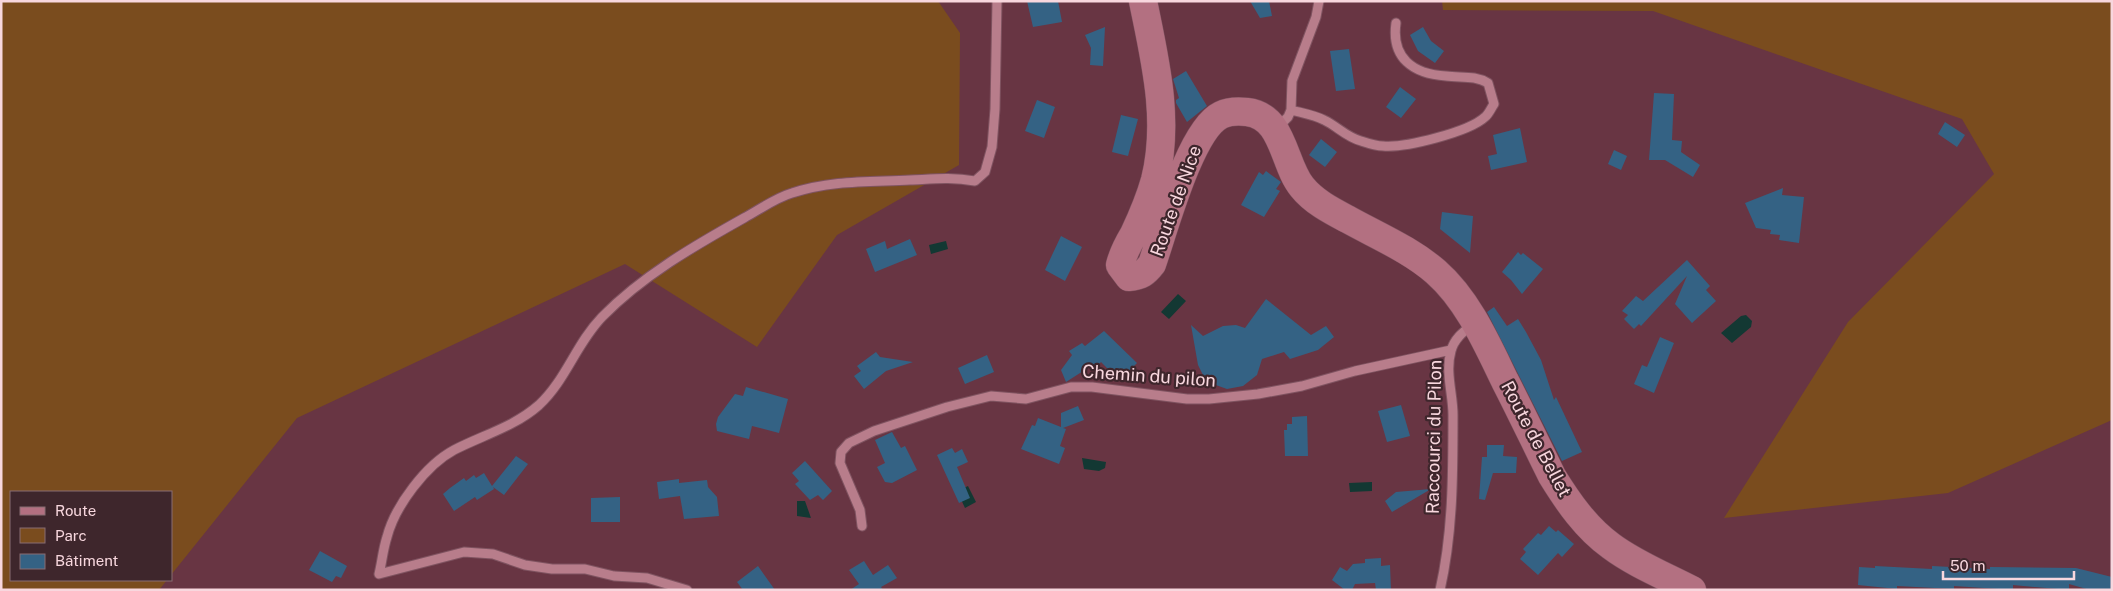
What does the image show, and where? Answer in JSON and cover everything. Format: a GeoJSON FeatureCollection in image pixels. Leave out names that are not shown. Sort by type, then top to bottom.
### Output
{"type":"FeatureCollection","features":[{"type":"Feature","properties":{"kind":"main road","name":"Route de Nice"},"geometry":{"type":"LineString","coordinates":[[1143,1],[1159,86],[1162,116],[1155,180],[1137,226],[1123,253],[1120,265],[1129,277],[1144,274],[1152,264],[1193,150],[1204,129],[1222,115],[1235,111],[1254,112],[1267,120],[1283,120],[1302,187],[1316,200],[1416,257],[1437,273],[1456,295]]}},
{"type":"Feature","properties":{"kind":"main road","name":"Route de Bellet"},"geometry":{"type":"LineString","coordinates":[[1456,295],[1490,350],[1552,476],[1580,516],[1596,534],[1618,551],[1692,590]]}},
{"type":"Feature","properties":{"kind":"street"},"geometry":{"type":"LineString","coordinates":[[687,590],[647,578],[614,576],[585,569],[552,569],[524,565],[493,554],[464,552],[379,574],[387,536],[398,508],[421,478],[452,451],[512,424],[539,404],[559,382],[577,349],[601,318],[627,294],[658,270],[726,228],[790,193],[832,183],[869,180],[954,177],[975,181],[985,172],[992,147],[995,109],[997,1]]}},
{"type":"Feature","properties":{"kind":"street"},"geometry":{"type":"LineString","coordinates":[[1319,1],[1316,17],[1292,81],[1283,120],[1316,116],[1360,141],[1384,147],[1420,142],[1438,137],[1485,117],[1494,104],[1488,83],[1480,78],[1429,74],[1406,62],[1400,55],[1396,44],[1394,34],[1396,23]]}},
{"type":"Feature","properties":{"kind":"street","name":"Raccourci du Pilon"},"geometry":{"type":"LineString","coordinates":[[1440,590],[1448,538],[1453,458],[1453,402],[1449,366],[1451,350],[1460,335],[1474,323]]}},
{"type":"Feature","properties":{"kind":"street","name":"Chemin du pilon"},"geometry":{"type":"LineString","coordinates":[[862,526],[860,510],[840,462],[842,452],[849,443],[874,431],[947,407],[991,396],[1026,399],[1071,387],[1092,387],[1188,399],[1258,394],[1302,386],[1355,371],[1451,350]]}},
{"type":"Feature","properties":{"kind":"green space"},"geometry":{"type":"Polygon","coordinates":[[[1,1],[938,1],[960,33],[959,165],[837,235],[757,347],[625,264],[297,418],[172,574],[172,491],[10,491],[10,581],[166,581],[159,590],[1,590],[1,1]]]}},
{"type":"Feature","properties":{"kind":"green space"},"geometry":{"type":"Polygon","coordinates":[[[1442,1],[2112,1],[2112,420],[1948,493],[1724,518],[1848,322],[1994,174],[1962,119],[1653,11],[1443,10],[1442,1]]]}},
{"type":"Feature","properties":{"kind":"shaded area"},"geometry":{"type":"Polygon","coordinates":[[[946,241],[948,249],[931,254],[929,245],[946,241]]]}},
{"type":"Feature","properties":{"kind":"shaded area"},"geometry":{"type":"Polygon","coordinates":[[[1178,294],[1186,301],[1169,319],[1161,312],[1178,294]]]}},
{"type":"Feature","properties":{"kind":"shaded area"},"geometry":{"type":"Polygon","coordinates":[[[1746,315],[1752,321],[1751,327],[1732,343],[1721,333],[1741,316],[1746,315]]]}},
{"type":"Feature","properties":{"kind":"shaded area"},"geometry":{"type":"Polygon","coordinates":[[[1082,458],[1106,462],[1105,468],[1099,471],[1084,469],[1082,458]]]}},
{"type":"Feature","properties":{"kind":"shaded area"},"geometry":{"type":"Polygon","coordinates":[[[1372,482],[1372,491],[1350,492],[1349,483],[1372,482]]]}},
{"type":"Feature","properties":{"kind":"shaded area"},"geometry":{"type":"Polygon","coordinates":[[[968,486],[976,502],[965,508],[957,491],[968,486]]]}},
{"type":"Feature","properties":{"kind":"shaded area"},"geometry":{"type":"Polygon","coordinates":[[[797,501],[805,501],[811,518],[797,516],[797,501]]]}},
{"type":"Feature","properties":{"kind":"building"},"geometry":{"type":"Polygon","coordinates":[[[1027,1],[1058,1],[1062,22],[1033,27],[1027,1]]]}},
{"type":"Feature","properties":{"kind":"building"},"geometry":{"type":"Polygon","coordinates":[[[1250,1],[1269,1],[1272,16],[1260,18],[1250,1]]]}},
{"type":"Feature","properties":{"kind":"building"},"geometry":{"type":"Polygon","coordinates":[[[1105,27],[1103,66],[1090,65],[1091,48],[1085,35],[1105,27]]]}},
{"type":"Feature","properties":{"kind":"building"},"geometry":{"type":"Polygon","coordinates":[[[1423,27],[1431,41],[1444,51],[1435,63],[1418,51],[1410,35],[1423,27]]]}},
{"type":"Feature","properties":{"kind":"building"},"geometry":{"type":"Polygon","coordinates":[[[1349,49],[1355,89],[1336,91],[1330,51],[1349,49]]]}},
{"type":"Feature","properties":{"kind":"building"},"geometry":{"type":"Polygon","coordinates":[[[1186,71],[1207,106],[1187,122],[1176,103],[1176,100],[1179,98],[1173,79],[1186,71]]]}},
{"type":"Feature","properties":{"kind":"building"},"geometry":{"type":"Polygon","coordinates":[[[1400,87],[1416,99],[1401,118],[1386,107],[1400,87]]]}},
{"type":"Feature","properties":{"kind":"building"},"geometry":{"type":"Polygon","coordinates":[[[1654,93],[1674,94],[1672,140],[1682,141],[1681,152],[1700,165],[1693,177],[1665,160],[1649,160],[1654,93]]]}},
{"type":"Feature","properties":{"kind":"building"},"geometry":{"type":"Polygon","coordinates":[[[1037,100],[1055,107],[1044,138],[1025,131],[1037,100]]]}},
{"type":"Feature","properties":{"kind":"building"},"geometry":{"type":"Polygon","coordinates":[[[1121,115],[1138,119],[1128,156],[1112,152],[1121,115]]]}},
{"type":"Feature","properties":{"kind":"building"},"geometry":{"type":"Polygon","coordinates":[[[1945,122],[1965,135],[1957,147],[1938,134],[1945,122]]]}},
{"type":"Feature","properties":{"kind":"building"},"geometry":{"type":"Polygon","coordinates":[[[1520,128],[1527,162],[1491,170],[1488,156],[1497,154],[1493,135],[1520,128]]]}},
{"type":"Feature","properties":{"kind":"building"},"geometry":{"type":"Polygon","coordinates":[[[1321,139],[1337,152],[1325,167],[1309,155],[1321,139]]]}},
{"type":"Feature","properties":{"kind":"building"},"geometry":{"type":"Polygon","coordinates":[[[1614,150],[1627,156],[1621,170],[1608,164],[1614,150]]]}},
{"type":"Feature","properties":{"kind":"building"},"geometry":{"type":"Polygon","coordinates":[[[1266,171],[1281,182],[1276,189],[1280,191],[1264,217],[1241,205],[1259,172],[1263,175],[1266,171]]]}},
{"type":"Feature","properties":{"kind":"building"},"geometry":{"type":"Polygon","coordinates":[[[1783,188],[1782,195],[1804,197],[1799,243],[1779,240],[1780,235],[1770,234],[1771,230],[1756,228],[1745,203],[1783,188]]]}},
{"type":"Feature","properties":{"kind":"building"},"geometry":{"type":"Polygon","coordinates":[[[1442,212],[1473,216],[1470,253],[1440,229],[1442,212]]]}},
{"type":"Feature","properties":{"kind":"building"},"geometry":{"type":"Polygon","coordinates":[[[1061,236],[1082,247],[1065,281],[1045,270],[1061,236]]]}},
{"type":"Feature","properties":{"kind":"building"},"geometry":{"type":"Polygon","coordinates":[[[910,239],[917,255],[875,272],[866,249],[885,241],[887,249],[910,239]]]}},
{"type":"Feature","properties":{"kind":"building"},"geometry":{"type":"Polygon","coordinates":[[[1518,252],[1521,255],[1523,253],[1543,269],[1522,294],[1502,272],[1518,252]]]}},
{"type":"Feature","properties":{"kind":"building"},"geometry":{"type":"Polygon","coordinates":[[[1687,260],[1710,286],[1706,290],[1716,301],[1692,323],[1675,304],[1687,276],[1641,326],[1639,324],[1634,329],[1624,319],[1628,315],[1622,311],[1636,296],[1643,301],[1687,260]]]}},
{"type":"Feature","properties":{"kind":"building"},"geometry":{"type":"Polygon","coordinates":[[[1266,299],[1311,335],[1326,326],[1334,337],[1318,350],[1290,359],[1284,352],[1262,359],[1257,375],[1243,386],[1227,389],[1213,384],[1204,377],[1198,365],[1191,325],[1203,336],[1223,326],[1236,325],[1245,328],[1266,299]]]}},
{"type":"Feature","properties":{"kind":"building"},"geometry":{"type":"Polygon","coordinates":[[[1494,307],[1507,326],[1518,319],[1526,332],[1541,360],[1554,400],[1556,397],[1582,452],[1562,461],[1487,312],[1494,307]]]}},
{"type":"Feature","properties":{"kind":"building"},"geometry":{"type":"Polygon","coordinates":[[[1104,331],[1137,363],[1125,375],[1120,371],[1115,376],[1101,362],[1095,369],[1091,366],[1066,382],[1061,370],[1072,355],[1069,351],[1082,343],[1085,346],[1104,331]]]}},
{"type":"Feature","properties":{"kind":"building"},"geometry":{"type":"Polygon","coordinates":[[[1660,337],[1674,343],[1654,393],[1634,384],[1642,365],[1647,367],[1660,337]]]}},
{"type":"Feature","properties":{"kind":"building"},"geometry":{"type":"Polygon","coordinates":[[[876,352],[880,357],[913,362],[886,371],[864,389],[854,376],[861,371],[857,366],[876,352]]]}},
{"type":"Feature","properties":{"kind":"building"},"geometry":{"type":"Polygon","coordinates":[[[987,355],[994,372],[965,384],[958,368],[987,355]]]}},
{"type":"Feature","properties":{"kind":"building"},"geometry":{"type":"Polygon","coordinates":[[[746,387],[788,399],[779,433],[752,426],[749,439],[717,431],[718,417],[735,394],[743,396],[746,387]]]}},
{"type":"Feature","properties":{"kind":"building"},"geometry":{"type":"Polygon","coordinates":[[[1401,405],[1410,436],[1387,442],[1378,411],[1401,405]]]}},
{"type":"Feature","properties":{"kind":"building"},"geometry":{"type":"Polygon","coordinates":[[[1078,406],[1084,420],[1063,428],[1066,429],[1060,446],[1065,448],[1059,464],[1021,449],[1032,425],[1035,426],[1038,418],[1061,427],[1061,413],[1078,406]]]}},
{"type":"Feature","properties":{"kind":"building"},"geometry":{"type":"Polygon","coordinates":[[[1307,416],[1308,456],[1285,456],[1284,430],[1287,430],[1287,424],[1292,424],[1292,417],[1307,416]]]}},
{"type":"Feature","properties":{"kind":"building"},"geometry":{"type":"Polygon","coordinates":[[[892,432],[901,448],[905,446],[917,470],[892,483],[885,482],[877,467],[885,463],[875,440],[892,432]]]}},
{"type":"Feature","properties":{"kind":"building"},"geometry":{"type":"Polygon","coordinates":[[[1487,445],[1504,445],[1503,456],[1517,457],[1516,473],[1493,473],[1485,500],[1479,499],[1482,457],[1487,457],[1487,445]]]}},
{"type":"Feature","properties":{"kind":"building"},"geometry":{"type":"Polygon","coordinates":[[[952,448],[955,453],[962,449],[968,462],[957,467],[970,498],[959,503],[937,455],[952,448]]]}},
{"type":"Feature","properties":{"kind":"building"},"geometry":{"type":"Polygon","coordinates":[[[516,456],[528,464],[504,495],[493,487],[494,489],[477,500],[475,497],[454,511],[443,494],[464,478],[466,481],[474,475],[476,478],[484,473],[492,486],[516,456]]]}},
{"type":"Feature","properties":{"kind":"building"},"geometry":{"type":"Polygon","coordinates":[[[805,461],[832,491],[823,500],[818,495],[810,500],[795,484],[799,481],[792,473],[805,461]]]}},
{"type":"Feature","properties":{"kind":"building"},"geometry":{"type":"Polygon","coordinates":[[[679,479],[679,483],[707,480],[708,487],[717,497],[719,516],[684,519],[680,496],[659,499],[657,482],[679,479]]]}},
{"type":"Feature","properties":{"kind":"building"},"geometry":{"type":"Polygon","coordinates":[[[1431,489],[1392,512],[1385,501],[1396,492],[1431,489]]]}},
{"type":"Feature","properties":{"kind":"building"},"geometry":{"type":"Polygon","coordinates":[[[620,497],[620,522],[591,522],[591,498],[620,497]]]}},
{"type":"Feature","properties":{"kind":"building"},"geometry":{"type":"Polygon","coordinates":[[[1549,526],[1556,532],[1558,530],[1574,544],[1562,557],[1558,553],[1538,575],[1520,559],[1526,552],[1523,549],[1538,533],[1541,535],[1549,526]]]}},
{"type":"Feature","properties":{"kind":"building"},"geometry":{"type":"Polygon","coordinates":[[[320,551],[347,566],[341,578],[336,576],[332,582],[309,570],[320,551]]]}},
{"type":"Feature","properties":{"kind":"building"},"geometry":{"type":"Polygon","coordinates":[[[1381,558],[1381,566],[1390,565],[1391,590],[1376,590],[1375,583],[1355,584],[1352,590],[1345,590],[1332,580],[1340,567],[1347,571],[1353,564],[1365,563],[1365,559],[1381,558]]]}},
{"type":"Feature","properties":{"kind":"building"},"geometry":{"type":"Polygon","coordinates":[[[864,561],[873,575],[888,565],[897,578],[881,587],[883,590],[850,590],[859,584],[849,570],[864,561]]]}},
{"type":"Feature","properties":{"kind":"building"},"geometry":{"type":"Polygon","coordinates":[[[758,566],[775,590],[743,590],[737,582],[758,566]]]}},
{"type":"Feature","properties":{"kind":"building"},"geometry":{"type":"Polygon","coordinates":[[[1875,566],[1932,569],[1932,566],[1990,569],[1990,567],[2076,568],[2112,577],[2112,590],[2090,590],[2069,584],[2069,590],[2013,585],[2013,590],[1954,586],[1954,589],[1897,586],[1897,589],[1858,585],[1859,567],[1875,568],[1875,566]]]}}]}
